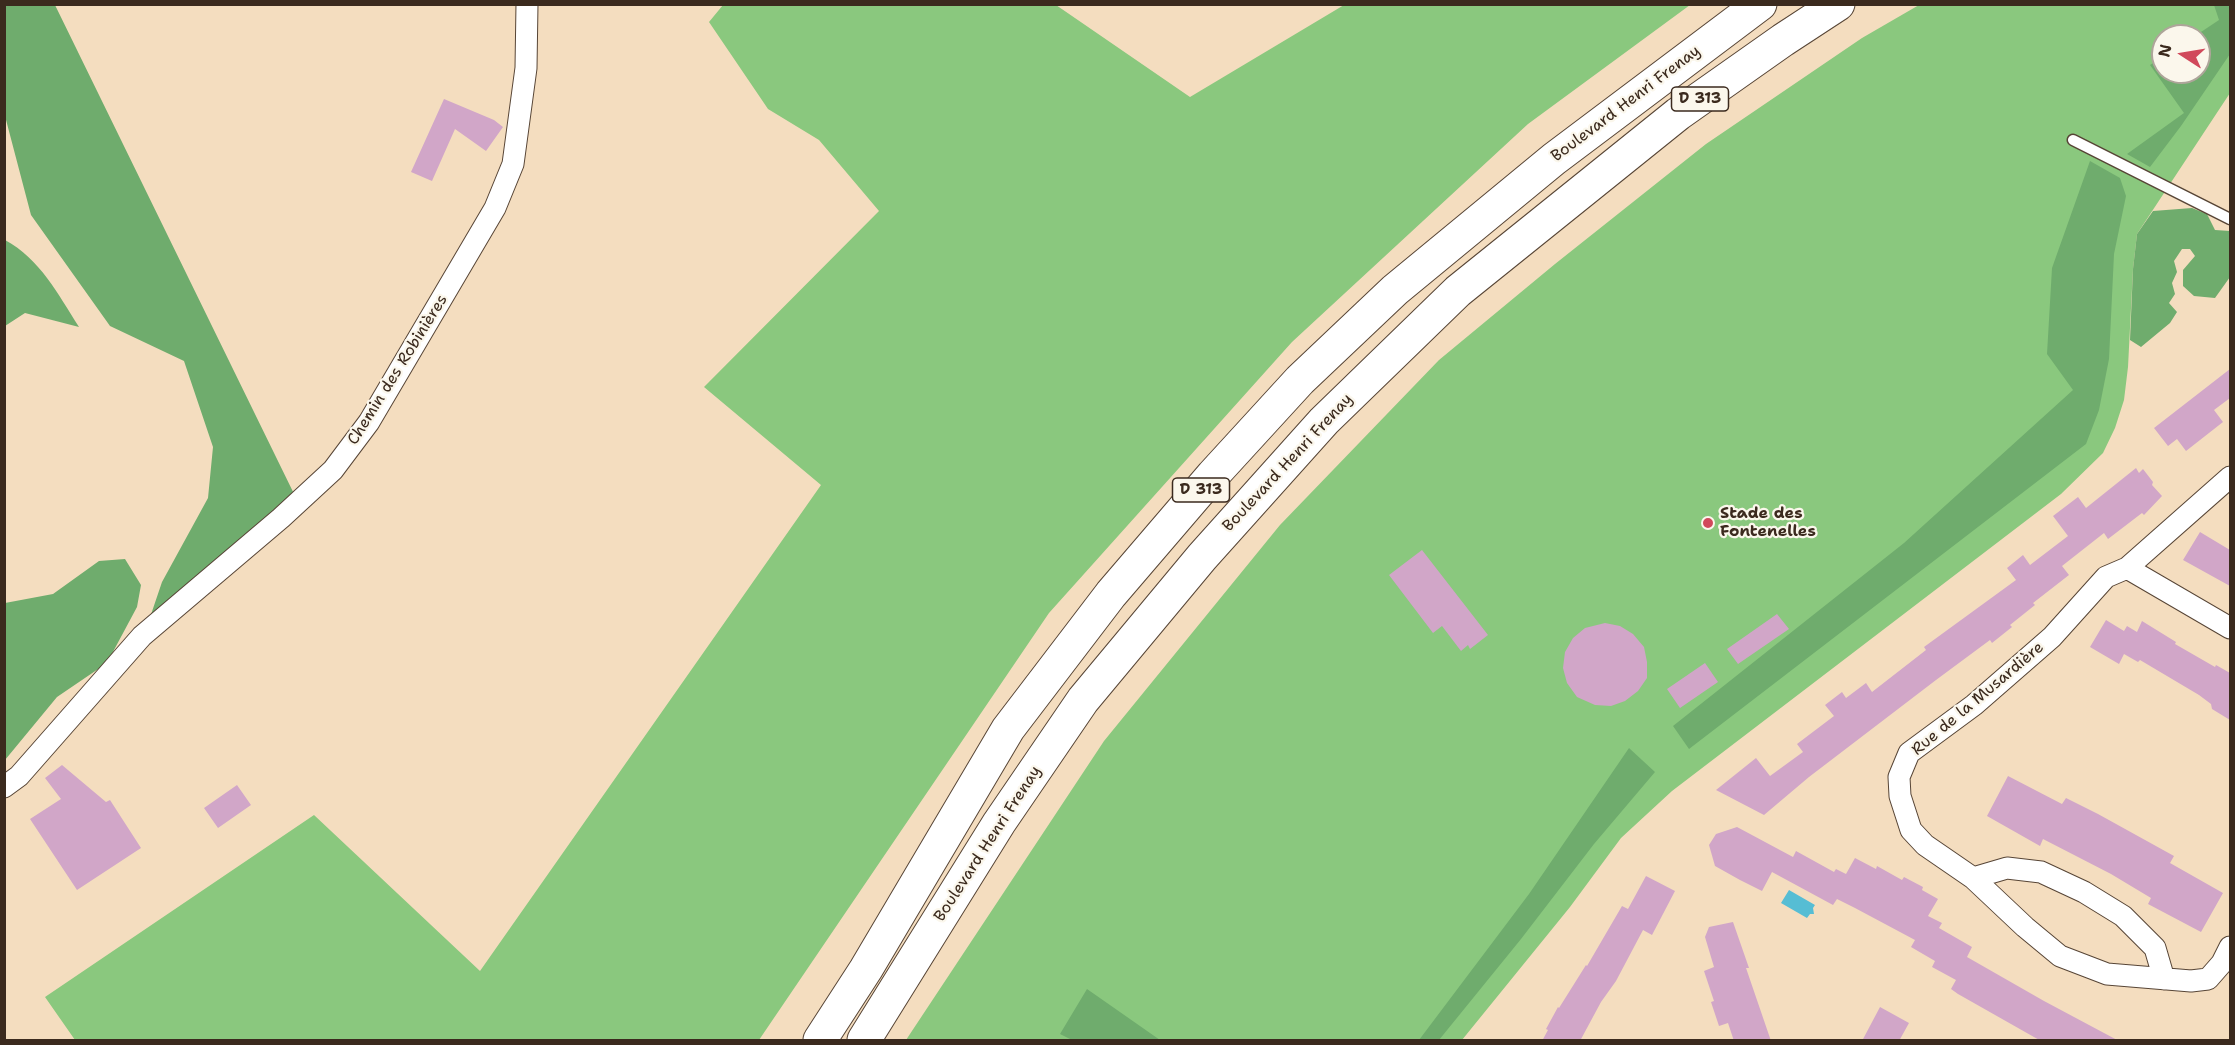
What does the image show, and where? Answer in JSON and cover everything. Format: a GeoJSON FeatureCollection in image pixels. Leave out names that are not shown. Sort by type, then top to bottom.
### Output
{"type":"FeatureCollection","features":[{"type":"Feature","properties":{"kind":"highway","name":"Boulevard Henri Frenay"},"geometry":{"type":"LineString","coordinates":[[820,1041],[866,969],[1008,729],[1112,594],[1213,475],[1300,380],[1395,290],[1554,159],[1760,4]]}},
{"type":"Feature","properties":{"kind":"highway","name":"Boulevard Henri Frenay"},"geometry":{"type":"LineString","coordinates":[[864,1041],[999,823],[1083,700],[1202,557],[1324,421],[1458,291],[1678,114],[1838,4]]}},
{"type":"Feature","properties":{"kind":"street","name":"Chemin des Robinières"},"geometry":{"type":"LineString","coordinates":[[4,787],[19,776],[142,636],[281,518],[333,470],[369,422],[495,208],[513,164],[526,68],[527,4]]}},
{"type":"Feature","properties":{"kind":"street","name":"Rue de la Musardière"},"geometry":{"type":"LineString","coordinates":[[2230,477],[2127,568],[2106,577],[2052,637],[1974,705],[1909,753],[1899,777],[1900,796],[1911,830],[1925,845],[1973,878],[2060,956],[2107,974],[2191,981],[2208,979],[2222,963],[2230,947]]}},
{"type":"Feature","properties":{"kind":"street"},"geometry":{"type":"LineString","coordinates":[[2127,568],[2230,627]]}},
{"type":"Feature","properties":{"kind":"street"},"geometry":{"type":"LineString","coordinates":[[1973,878],[2007,868],[2018,869],[2041,872],[2084,892],[2123,916],[2155,948],[2164,980]]}},
{"type":"Feature","properties":{"kind":"lane"},"geometry":{"type":"LineString","coordinates":[[2073,140],[2230,219]]}},
{"type":"Feature","properties":{"kind":"green space"},"geometry":{"type":"Polygon","coordinates":[[[4,5],[55,5],[298,502],[140,647],[162,582],[208,498],[213,447],[184,361],[110,326],[31,215],[5,116],[4,5]]]}},
{"type":"Feature","properties":{"kind":"green space"},"geometry":{"type":"Polygon","coordinates":[[[723,5],[1056,5],[1190,97],[1344,5],[1690,5],[1528,124],[1292,342],[1049,613],[759,1040],[75,1040],[45,997],[314,815],[480,971],[821,485],[704,387],[879,211],[819,140],[768,109],[709,22],[723,5]]]}},
{"type":"Feature","properties":{"kind":"green space","name":"Stade des Fontenelles"},"geometry":{"type":"Polygon","coordinates":[[[1919,5],[2230,5],[2230,93],[2137,234],[2124,400],[2115,428],[2103,453],[2061,494],[1672,791],[1621,838],[1570,907],[1462,1040],[906,1040],[1104,741],[1280,525],[1439,360],[1706,144],[1862,38],[1919,5]]]}},
{"type":"Feature","properties":{"kind":"green space"},"geometry":{"type":"Polygon","coordinates":[[[2214,5],[2230,5],[2230,54],[2211,82],[2211,25],[2219,20],[2214,5]]]}},
{"type":"Feature","properties":{"kind":"green space"},"geometry":{"type":"Polygon","coordinates":[[[2163,84],[2210,84],[2150,167],[2127,154],[2184,113],[2163,84]]]}},
{"type":"Feature","properties":{"kind":"green space"},"geometry":{"type":"Polygon","coordinates":[[[2090,161],[2120,178],[2126,196],[2114,254],[2109,359],[2099,410],[2086,444],[1689,749],[1673,726],[1904,543],[2073,390],[2047,354],[2052,268],[2090,161]]]}},
{"type":"Feature","properties":{"kind":"green space"},"geometry":{"type":"Polygon","coordinates":[[[2192,208],[2207,214],[2215,230],[2230,231],[2230,277],[2215,298],[2194,296],[2183,286],[2183,270],[2195,256],[2190,249],[2182,249],[2174,261],[2177,272],[2172,283],[2175,294],[2169,303],[2177,312],[2170,323],[2141,347],[2130,340],[2137,234],[2153,211],[2192,208]]]}},
{"type":"Feature","properties":{"kind":"green space"},"geometry":{"type":"Polygon","coordinates":[[[5,240],[38,267],[56,290],[79,327],[25,313],[5,326],[5,240]]]}},
{"type":"Feature","properties":{"kind":"green space"},"geometry":{"type":"Polygon","coordinates":[[[125,559],[141,585],[137,607],[107,663],[57,697],[5,760],[5,603],[53,594],[99,561],[125,559]]]}},
{"type":"Feature","properties":{"kind":"green space"},"geometry":{"type":"Polygon","coordinates":[[[1629,748],[1655,772],[1594,844],[1439,1040],[1419,1040],[1529,894],[1629,748]]]}},
{"type":"Feature","properties":{"kind":"green space"},"geometry":{"type":"Polygon","coordinates":[[[1087,989],[1160,1040],[1072,1040],[1060,1034],[1087,989]]]}},
{"type":"Feature","properties":{"kind":"water"},"geometry":{"type":"Polygon","coordinates":[[[1789,890],[1815,905],[1814,914],[1810,914],[1807,918],[1781,903],[1789,890]]]}},
{"type":"Feature","properties":{"kind":"building"},"geometry":{"type":"Polygon","coordinates":[[[444,99],[494,120],[503,127],[486,151],[455,129],[432,181],[411,172],[444,99]]]}},
{"type":"Feature","properties":{"kind":"building"},"geometry":{"type":"Polygon","coordinates":[[[2230,369],[2230,398],[2214,410],[2223,422],[2186,451],[2177,439],[2168,446],[2154,428],[2230,369]]]}},
{"type":"Feature","properties":{"kind":"building"},"geometry":{"type":"Polygon","coordinates":[[[2136,468],[2139,473],[2143,469],[2153,482],[2152,485],[2162,496],[2144,515],[2142,513],[2108,539],[2104,533],[2062,566],[2069,575],[2033,603],[2035,605],[1992,643],[1990,640],[1936,680],[1809,777],[1764,815],[1716,790],[1756,758],[1770,776],[1803,752],[1797,744],[1834,716],[1825,705],[1842,692],[1846,698],[1866,683],[1872,692],[1926,650],[1924,647],[2016,580],[2007,568],[2023,555],[2030,565],[2068,536],[2053,516],[2078,497],[2086,508],[2136,468]]]}},
{"type":"Feature","properties":{"kind":"building"},"geometry":{"type":"Polygon","coordinates":[[[2200,532],[2230,550],[2230,586],[2183,560],[2200,532]]]}},
{"type":"Feature","properties":{"kind":"building"},"geometry":{"type":"Polygon","coordinates":[[[1422,550],[1488,635],[1470,649],[1468,645],[1461,651],[1442,626],[1433,633],[1389,575],[1422,550]]]}},
{"type":"Feature","properties":{"kind":"building"},"geometry":{"type":"Polygon","coordinates":[[[1777,614],[1789,629],[1738,664],[1727,649],[1777,614]]]}},
{"type":"Feature","properties":{"kind":"building"},"geometry":{"type":"Polygon","coordinates":[[[2106,620],[2124,631],[2127,626],[2137,632],[2142,621],[2176,642],[2175,644],[2230,673],[2230,720],[2212,709],[2211,704],[2199,695],[2140,660],[2138,662],[2124,654],[2119,664],[2090,647],[2106,620]]]}},
{"type":"Feature","properties":{"kind":"building"},"geometry":{"type":"Polygon","coordinates":[[[1605,623],[1620,626],[1633,634],[1644,647],[1647,662],[1647,678],[1638,691],[1625,701],[1611,706],[1595,705],[1577,697],[1567,683],[1563,668],[1565,652],[1573,638],[1585,628],[1605,623]]]}},
{"type":"Feature","properties":{"kind":"building"},"geometry":{"type":"Polygon","coordinates":[[[1705,663],[1718,682],[1680,708],[1667,689],[1705,663]]]}},
{"type":"Feature","properties":{"kind":"building"},"geometry":{"type":"Polygon","coordinates":[[[62,765],[106,802],[110,800],[141,848],[77,890],[30,819],[61,799],[45,778],[62,765]]]}},
{"type":"Feature","properties":{"kind":"building"},"geometry":{"type":"Polygon","coordinates":[[[2008,776],[2062,804],[2066,798],[2098,814],[2174,856],[2170,863],[2223,893],[2201,932],[2148,904],[2151,898],[2111,874],[2043,839],[2040,846],[1987,816],[2008,776]]]}},
{"type":"Feature","properties":{"kind":"building"},"geometry":{"type":"Polygon","coordinates":[[[237,785],[251,805],[218,828],[204,808],[237,785]]]}},
{"type":"Feature","properties":{"kind":"building"},"geometry":{"type":"Polygon","coordinates":[[[1737,827],[1793,857],[1796,851],[1834,872],[1836,869],[1846,874],[1855,858],[1876,869],[1877,866],[1902,880],[1904,877],[1923,887],[1922,890],[1938,899],[1928,916],[1942,923],[1939,928],[1972,947],[1967,957],[2119,1041],[2041,1041],[1951,989],[1956,980],[1932,967],[1935,961],[1911,947],[1915,940],[1837,899],[1833,905],[1772,872],[1762,891],[1715,866],[1709,845],[1716,834],[1737,827]]]}},
{"type":"Feature","properties":{"kind":"building"},"geometry":{"type":"Polygon","coordinates":[[[1646,876],[1675,891],[1652,935],[1643,930],[1580,1041],[1542,1041],[1558,1007],[1587,966],[1622,906],[1628,909],[1646,876]]]}},
{"type":"Feature","properties":{"kind":"building"},"geometry":{"type":"Polygon","coordinates":[[[1733,922],[1771,1041],[1734,1041],[1728,1023],[1719,1026],[1711,1002],[1714,1001],[1704,971],[1714,967],[1705,937],[1709,927],[1733,922]]]}},
{"type":"Feature","properties":{"kind":"building"},"geometry":{"type":"Polygon","coordinates":[[[1880,1007],[1909,1023],[1899,1041],[1862,1041],[1880,1007]]]}},
{"type":"Feature","properties":{"kind":"place","name":"Stade des Fontenelles"},"geometry":{"type":"Point","coordinates":[1708,523]}}]}
